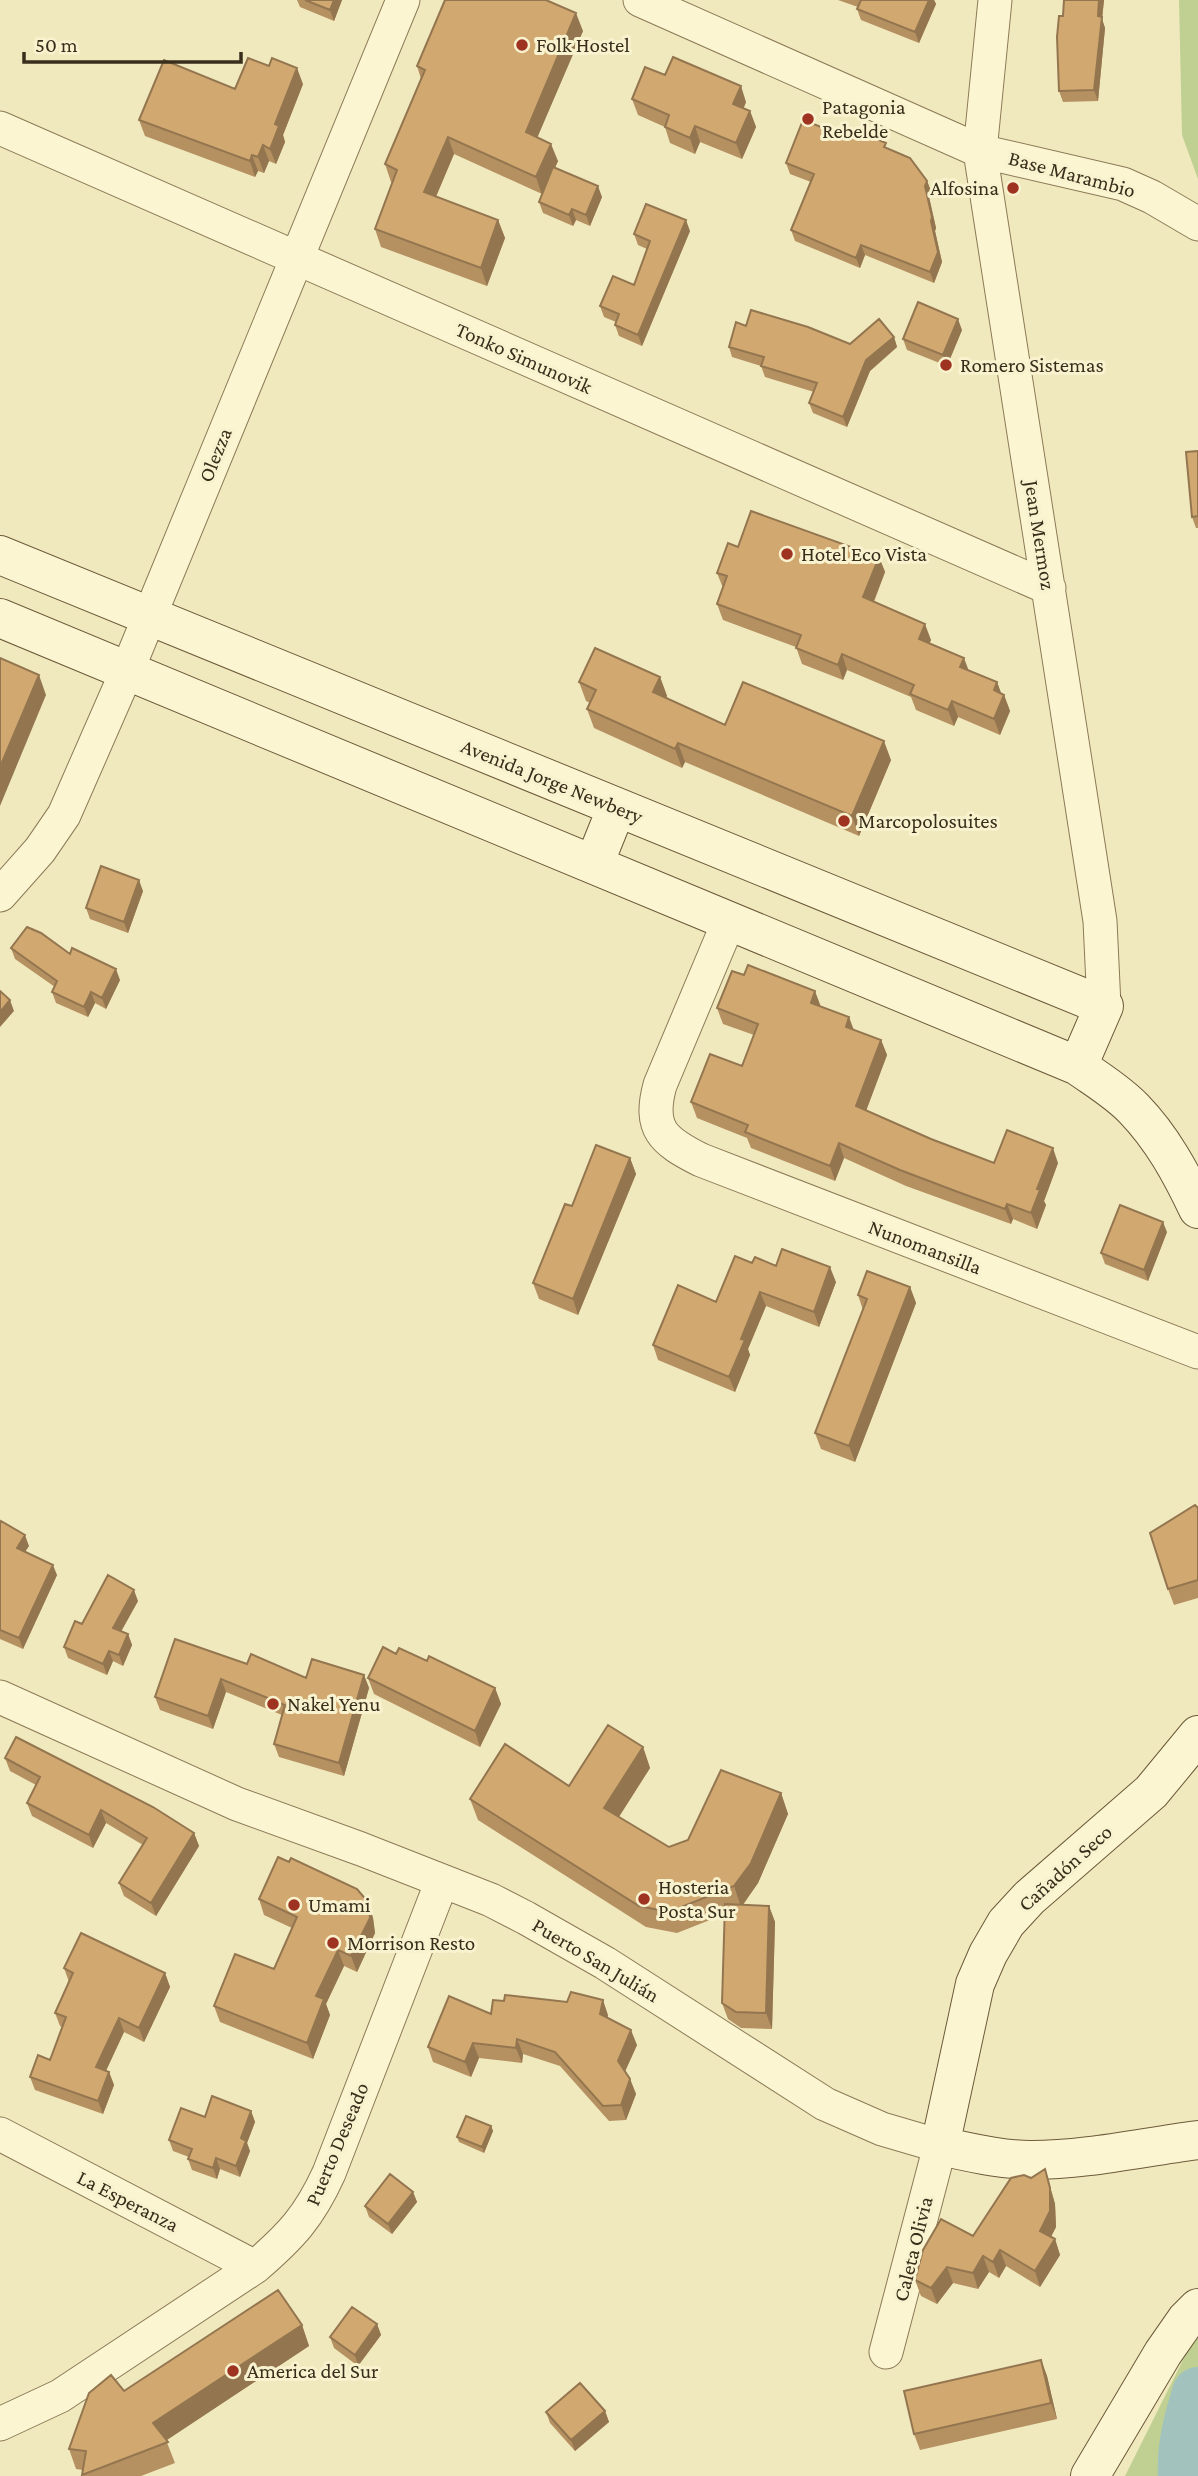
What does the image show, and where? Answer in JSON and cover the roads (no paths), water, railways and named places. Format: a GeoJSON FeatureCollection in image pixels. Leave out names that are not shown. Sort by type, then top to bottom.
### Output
{"type":"FeatureCollection","features":[{"type":"Feature","properties":{"kind":"street","name":"Olezza"},"geometry":{"type":"LineString","coordinates":[[0,895],[40,850],[64,815],[127,671],[403,0]]}},
{"type":"Feature","properties":{"kind":"street","name":"Base Marambio"},"geometry":{"type":"LineString","coordinates":[[640,0],[980,151],[1124,184],[1152,197],[1198,225]]}},
{"type":"Feature","properties":{"kind":"street","name":"Jean Mermoz"},"geometry":{"type":"LineString","coordinates":[[995,0],[980,151],[1100,921],[1104,1006],[1078,1066]]}},
{"type":"Feature","properties":{"kind":"street","name":"Tonko Simunovik"},"geometry":{"type":"LineString","coordinates":[[0,128],[1049,588]]}},
{"type":"Feature","properties":{"kind":"street","name":"Avenida Jorge Newbery"},"geometry":{"type":"LineString","coordinates":[[0,555],[1104,1006]]}},
{"type":"Feature","properties":{"kind":"street"},"geometry":{"type":"LineString","coordinates":[[0,618],[1078,1066],[1132,1107],[1155,1133],[1173,1160],[1198,1209]]}},
{"type":"Feature","properties":{"kind":"street"},"geometry":{"type":"LineString","coordinates":[[594,864],[617,807]]}},
{"type":"Feature","properties":{"kind":"street","name":"Nunomansilla"},"geometry":{"type":"LineString","coordinates":[[729,921],[655,1102],[654,1117],[659,1131],[669,1141],[701,1160],[1198,1352]]}},
{"type":"Feature","properties":{"kind":"street","name":"Puerto San Julián"},"geometry":{"type":"LineString","coordinates":[[0,1697],[237,1804],[491,1900],[565,1940],[825,2104],[882,2129],[940,2146],[999,2158],[1030,2160],[1198,2140]]}},
{"type":"Feature","properties":{"kind":"street","name":"Cañadón Seco"},"geometry":{"type":"LineString","coordinates":[[940,2146],[975,1984],[1006,1923],[1029,1898],[1151,1792],[1198,1735]]}},
{"type":"Feature","properties":{"kind":"street","name":"Puerto Deseado"},"geometry":{"type":"LineString","coordinates":[[0,2424],[60,2396],[255,2267],[301,2224],[316,2200],[442,1881]]}},
{"type":"Feature","properties":{"kind":"street","name":"La Esperanza"},"geometry":{"type":"LineString","coordinates":[[0,2134],[255,2267]]}},
{"type":"Feature","properties":{"kind":"street","name":"Caleta Olivia"},"geometry":{"type":"LineString","coordinates":[[886,2352],[940,2146]]}},
{"type":"Feature","properties":{"kind":"street"},"geometry":{"type":"LineString","coordinates":[[1090,2476],[1163,2354],[1186,2319],[1198,2308]]}},
{"type":"Feature","properties":{"kind":"waterway"},"geometry":{"type":"LineString","coordinates":[[1184,2476],[1185,2444],[1198,2393]]}},
{"type":"Feature","properties":{"kind":"place","name":"Folk Hostel"},"geometry":{"type":"Point","coordinates":[522,45]}},
{"type":"Feature","properties":{"kind":"place","name":"Patagonia Rebelde"},"geometry":{"type":"Point","coordinates":[808,119]}},
{"type":"Feature","properties":{"kind":"place","name":"Alfosina"},"geometry":{"type":"Point","coordinates":[1013,188]}},
{"type":"Feature","properties":{"kind":"place","name":"Romero Sistemas"},"geometry":{"type":"Point","coordinates":[946,365]}},
{"type":"Feature","properties":{"kind":"place","name":"Hotel Eco Vista"},"geometry":{"type":"Point","coordinates":[787,554]}},
{"type":"Feature","properties":{"kind":"place","name":"Marcopolosuites"},"geometry":{"type":"Point","coordinates":[844,821]}},
{"type":"Feature","properties":{"kind":"place","name":"Nakel Yenu"},"geometry":{"type":"Point","coordinates":[273,1704]}},
{"type":"Feature","properties":{"kind":"place","name":"Hosteria Posta Sur"},"geometry":{"type":"Point","coordinates":[644,1899]}},
{"type":"Feature","properties":{"kind":"place","name":"Umami"},"geometry":{"type":"Point","coordinates":[294,1905]}},
{"type":"Feature","properties":{"kind":"place","name":"Morrison Resto"},"geometry":{"type":"Point","coordinates":[333,1943]}},
{"type":"Feature","properties":{"kind":"place","name":"America del Sur"},"geometry":{"type":"Point","coordinates":[233,2371]}}]}
